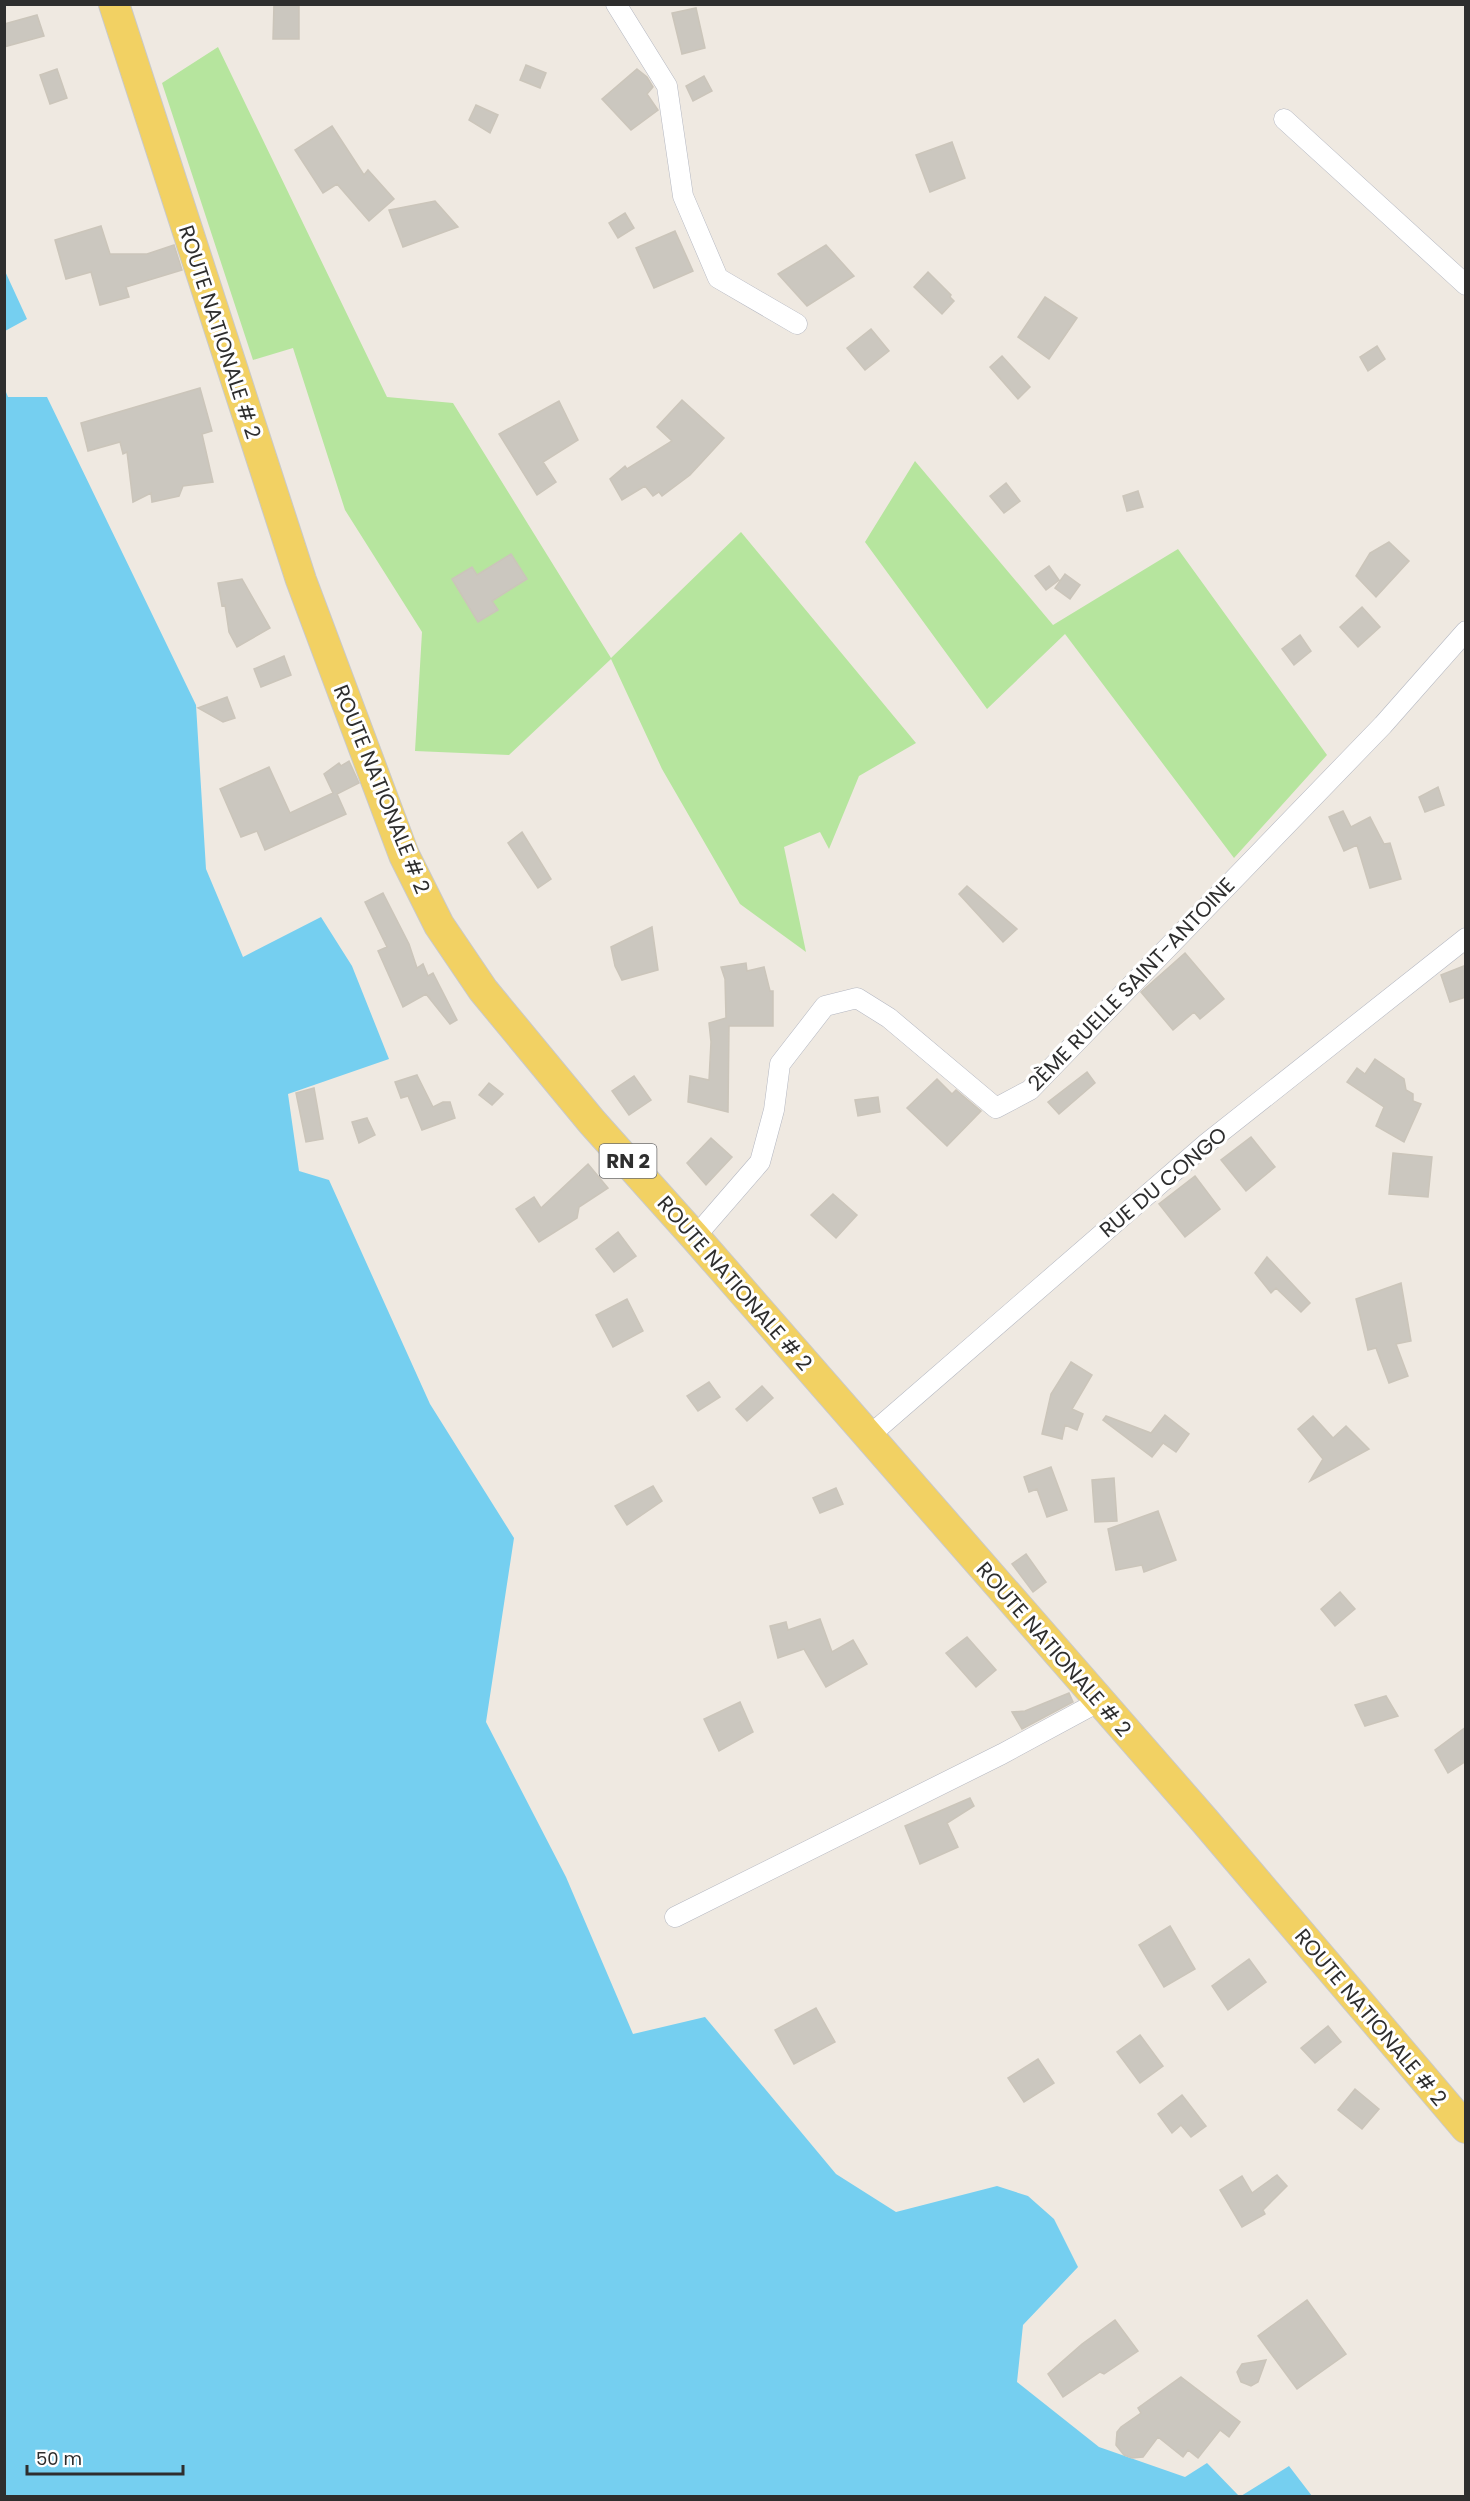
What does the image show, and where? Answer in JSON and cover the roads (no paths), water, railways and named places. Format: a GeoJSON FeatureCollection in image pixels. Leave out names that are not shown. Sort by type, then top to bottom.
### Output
{"type":"FeatureCollection","features":[{"type":"Feature","properties":{"kind":"main road","name":"ROUTE NATIONALE # 2"},"geometry":{"type":"LineString","coordinates":[[114,4],[301,580],[404,855],[440,925],[483,990],[592,1122],[696,1237],[1204,1820],[1466,2128]]}},
{"type":"Feature","properties":{"kind":"street"},"geometry":{"type":"LineString","coordinates":[[616,4],[667,86],[683,196],[718,278],[797,324]]}},
{"type":"Feature","properties":{"kind":"street"},"geometry":{"type":"LineString","coordinates":[[1284,119],[1466,285]]}},
{"type":"Feature","properties":{"kind":"street","name":"2ÈME RUELLE SAINT-ANTOINE"},"geometry":{"type":"LineString","coordinates":[[696,1237],[760,1162],[774,1110],[780,1064],[825,1006],[857,998],[889,1018],[996,1108],[1030,1090],[1463,640]]}},
{"type":"Feature","properties":{"kind":"street","name":"RUE DU CONGO"},"geometry":{"type":"LineString","coordinates":[[869,1436],[1207,1143],[1466,938]]}},
{"type":"Feature","properties":{"kind":"street"},"geometry":{"type":"LineString","coordinates":[[675,1917],[1002,1754],[1100,1701]]}},
{"type":"Feature","properties":{"kind":"water"},"geometry":{"type":"Polygon","coordinates":[[[4,269],[27,319],[5,331],[4,331],[4,269]]]}},
{"type":"Feature","properties":{"kind":"water"},"geometry":{"type":"Polygon","coordinates":[[[4,387],[8,397],[47,397],[196,705],[206,869],[243,957],[321,917],[352,966],[389,1059],[288,1094],[299,1171],[329,1180],[430,1404],[514,1538],[486,1722],[566,1877],[633,2034],[705,2017],[836,2174],[896,2212],[997,2186],[1028,2196],[1054,2219],[1078,2267],[1023,2325],[1017,2382],[1099,2447],[1185,2477],[1207,2463],[1239,2496],[5,2496],[4,387]]]}},
{"type":"Feature","properties":{"kind":"water"},"geometry":{"type":"Polygon","coordinates":[[[1289,2466],[1312,2496],[1241,2496],[1289,2466]]]}}]}
